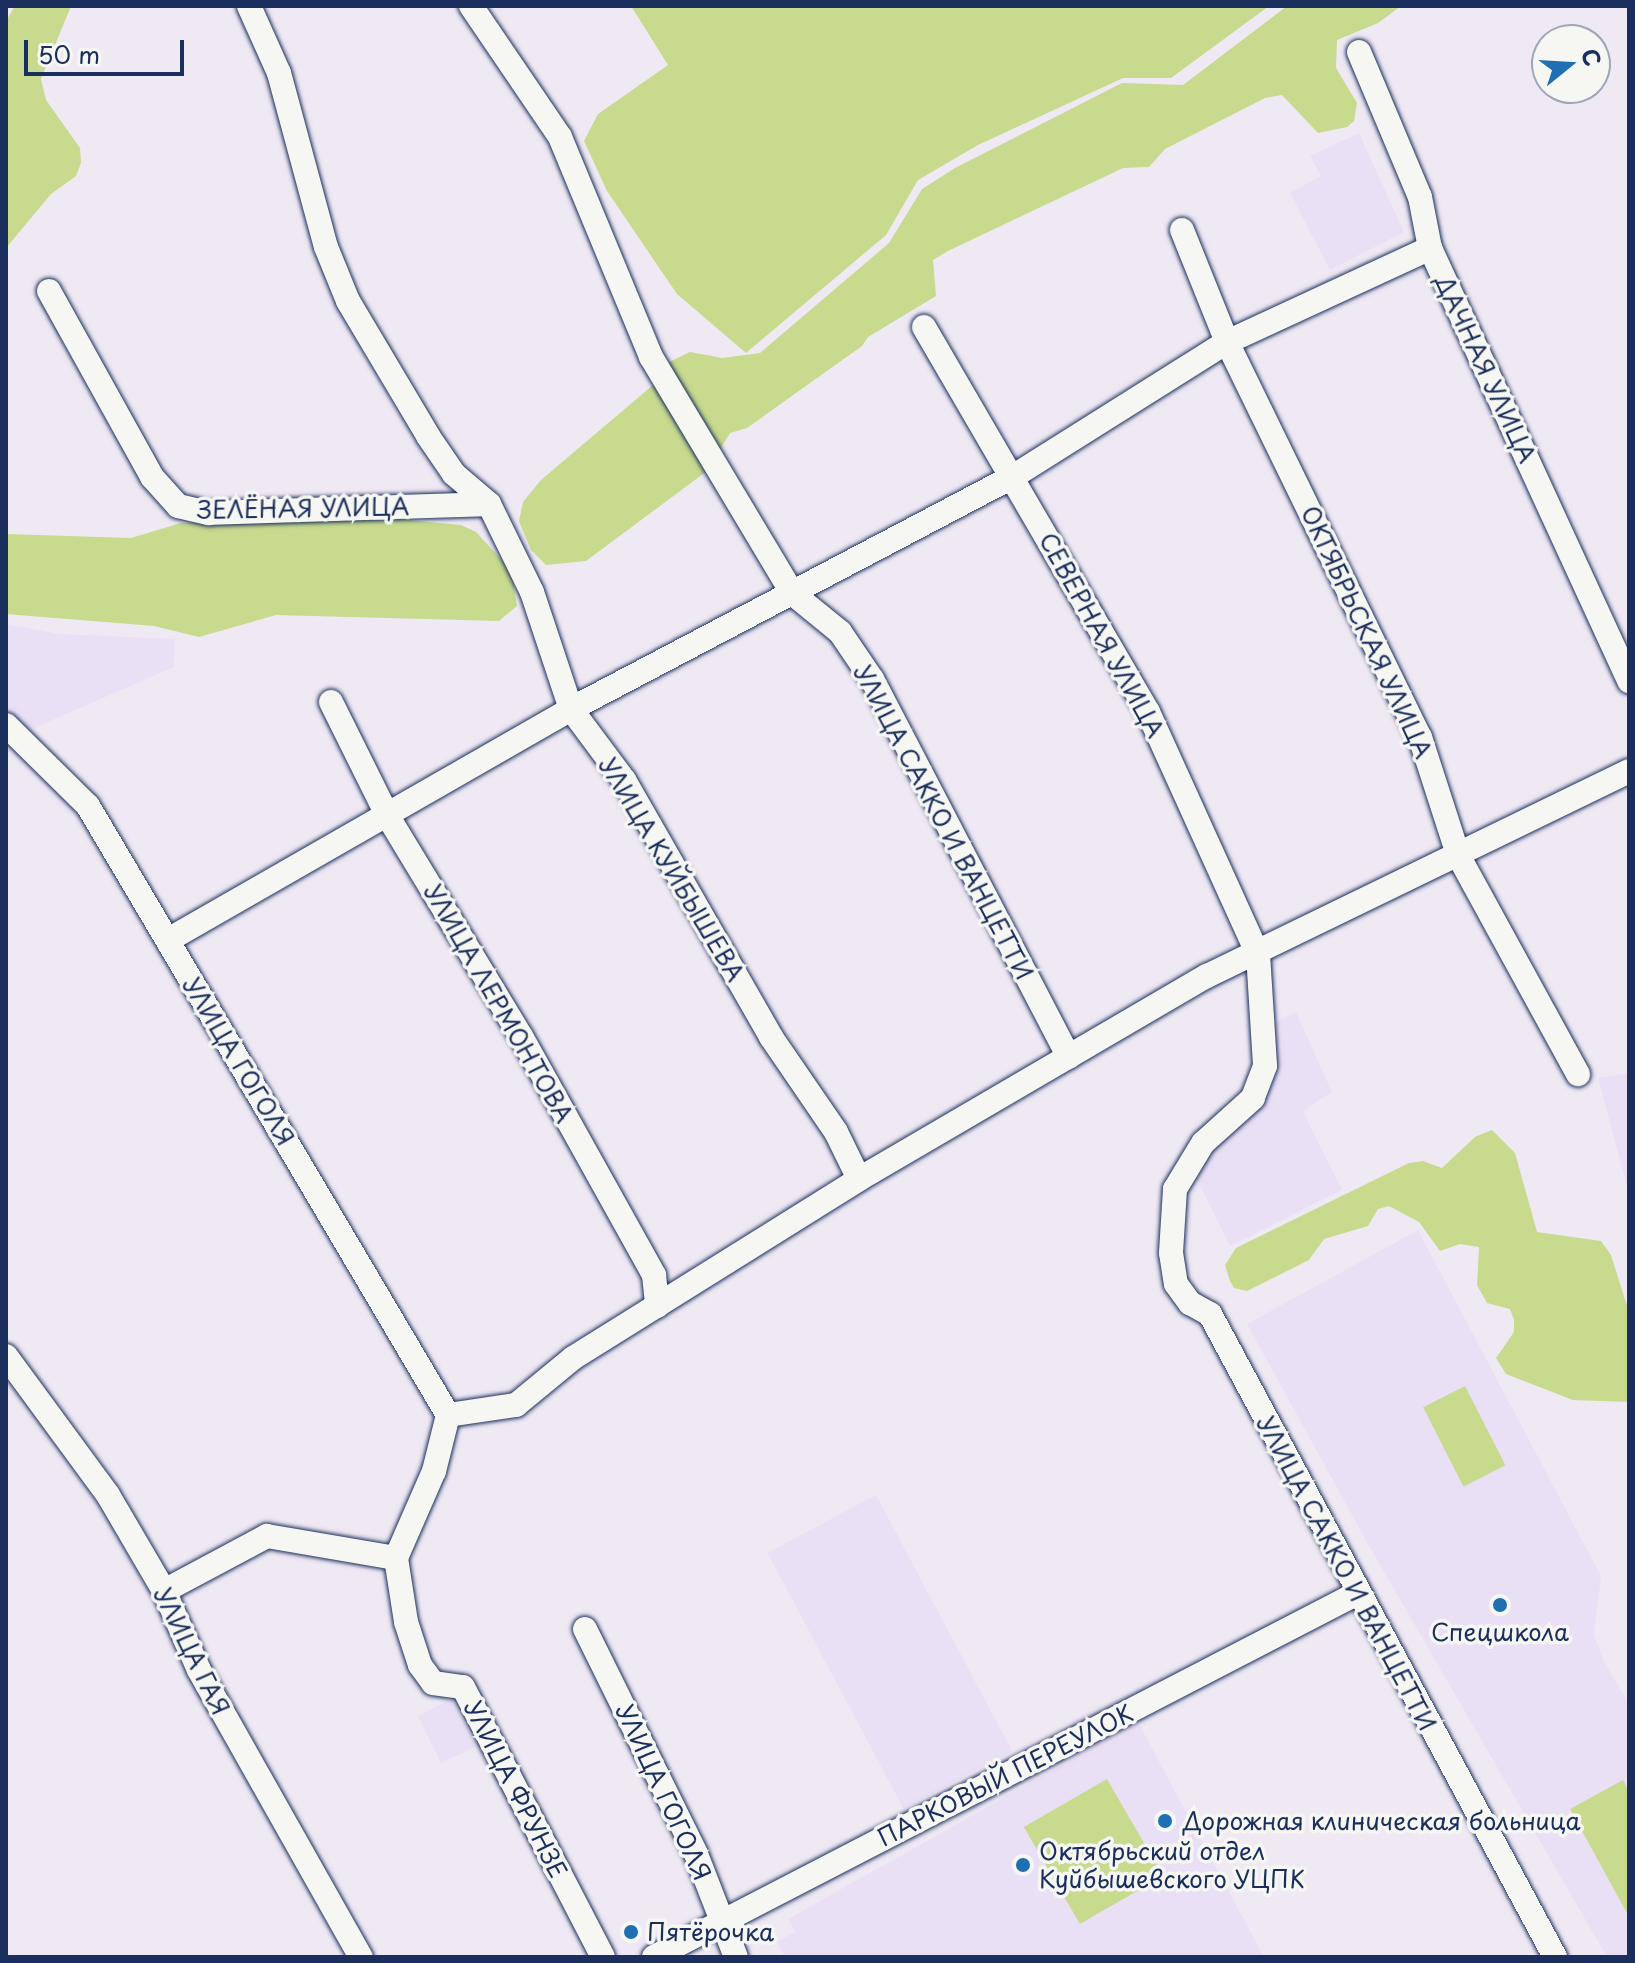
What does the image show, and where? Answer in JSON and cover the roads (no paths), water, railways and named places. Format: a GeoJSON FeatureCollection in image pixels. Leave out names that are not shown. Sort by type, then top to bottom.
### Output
{"type":"FeatureCollection","features":[{"type":"Feature","properties":{"kind":"street"},"geometry":{"type":"LineString","coordinates":[[249,6],[279,73],[326,247],[348,301],[454,474],[489,504]]}},
{"type":"Feature","properties":{"kind":"street","name":"УЛИЦА САККО И ВАНЦЕТТИ"},"geometry":{"type":"LineString","coordinates":[[471,6],[560,137],[651,357],[792,593],[840,632],[872,679],[1069,1057]]}},
{"type":"Feature","properties":{"kind":"street","name":"ДАЧНАЯ УЛИЦА"},"geometry":{"type":"LineString","coordinates":[[1359,52],[1420,197],[1430,248],[1629,681]]}},
{"type":"Feature","properties":{"kind":"street","name":"ОКТЯБРЬСКАЯ УЛИЦА"},"geometry":{"type":"LineString","coordinates":[[1182,230],[1227,342],[1420,737],[1458,855],[1578,1074]]}},
{"type":"Feature","properties":{"kind":"street"},"geometry":{"type":"LineString","coordinates":[[168,940],[571,709],[1014,476],[1227,342],[1430,248]]}},
{"type":"Feature","properties":{"kind":"street","name":"ЗЕЛЁНАЯ УЛИЦА"},"geometry":{"type":"LineString","coordinates":[[49,291],[152,477],[178,506],[209,513],[489,504]]}},
{"type":"Feature","properties":{"kind":"street","name":"СЕВЕРНАЯ УЛИЦА"},"geometry":{"type":"LineString","coordinates":[[924,327],[1014,476],[1148,712],[1258,954]]}},
{"type":"Feature","properties":{"kind":"street","name":"УЛИЦА КУЙБЫШЕВА"},"geometry":{"type":"LineString","coordinates":[[489,504],[532,592],[571,709],[624,780],[771,1037],[836,1132],[859,1179]]}},
{"type":"Feature","properties":{"kind":"street","name":"УЛИЦА ЛЕРМОНТОВА"},"geometry":{"type":"LineString","coordinates":[[331,702],[387,815],[521,1036],[654,1275],[657,1306]]}},
{"type":"Feature","properties":{"kind":"street","name":"УЛИЦА ГОГОЛЯ"},"geometry":{"type":"LineString","coordinates":[[6,725],[88,806],[448,1415]]}},
{"type":"Feature","properties":{"kind":"street"},"geometry":{"type":"LineString","coordinates":[[164,1591],[267,1536],[396,1558],[434,1471],[448,1415],[516,1405],[573,1358],[859,1179],[1207,976],[1258,954],[1629,771]]}},
{"type":"Feature","properties":{"kind":"street","name":"УЛИЦА САККО И ВАНЦЕТТИ"},"geometry":{"type":"LineString","coordinates":[[1258,954],[1265,1066],[1253,1098],[1203,1143],[1175,1189],[1171,1253],[1176,1284],[1190,1303],[1210,1314],[1356,1594],[1555,1957]]}},
{"type":"Feature","properties":{"kind":"street","name":"УЛИЦА ГАЯ"},"geometry":{"type":"LineString","coordinates":[[6,1356],[108,1495],[164,1591],[199,1670],[361,1957]]}},
{"type":"Feature","properties":{"kind":"street","name":"УЛИЦА ФРУНЗЕ"},"geometry":{"type":"LineString","coordinates":[[396,1558],[406,1622],[420,1665],[433,1683],[463,1687],[603,1957]]}},
{"type":"Feature","properties":{"kind":"street","name":"ПАРКОВЫЙ ПЕРЕУЛОК"},"geometry":{"type":"LineString","coordinates":[[654,1957],[1356,1594]]}},
{"type":"Feature","properties":{"kind":"street","name":"УЛИЦА ГОГОЛЯ"},"geometry":{"type":"LineString","coordinates":[[585,1629],[696,1854],[736,1957]]}},
{"type":"Feature","properties":{"kind":"place","name":"Спецшкола"},"geometry":{"type":"Point","coordinates":[1500,1605]}},
{"type":"Feature","properties":{"kind":"place","name":"Дорожная клиническая больница"},"geometry":{"type":"Point","coordinates":[1165,1821]}},
{"type":"Feature","properties":{"kind":"place","name":"Октябрьский отдел Куйбышевского УЦПК"},"geometry":{"type":"Point","coordinates":[1023,1865]}},
{"type":"Feature","properties":{"kind":"place","name":"Пятёрочка"},"geometry":{"type":"Point","coordinates":[631,1932]}}]}
